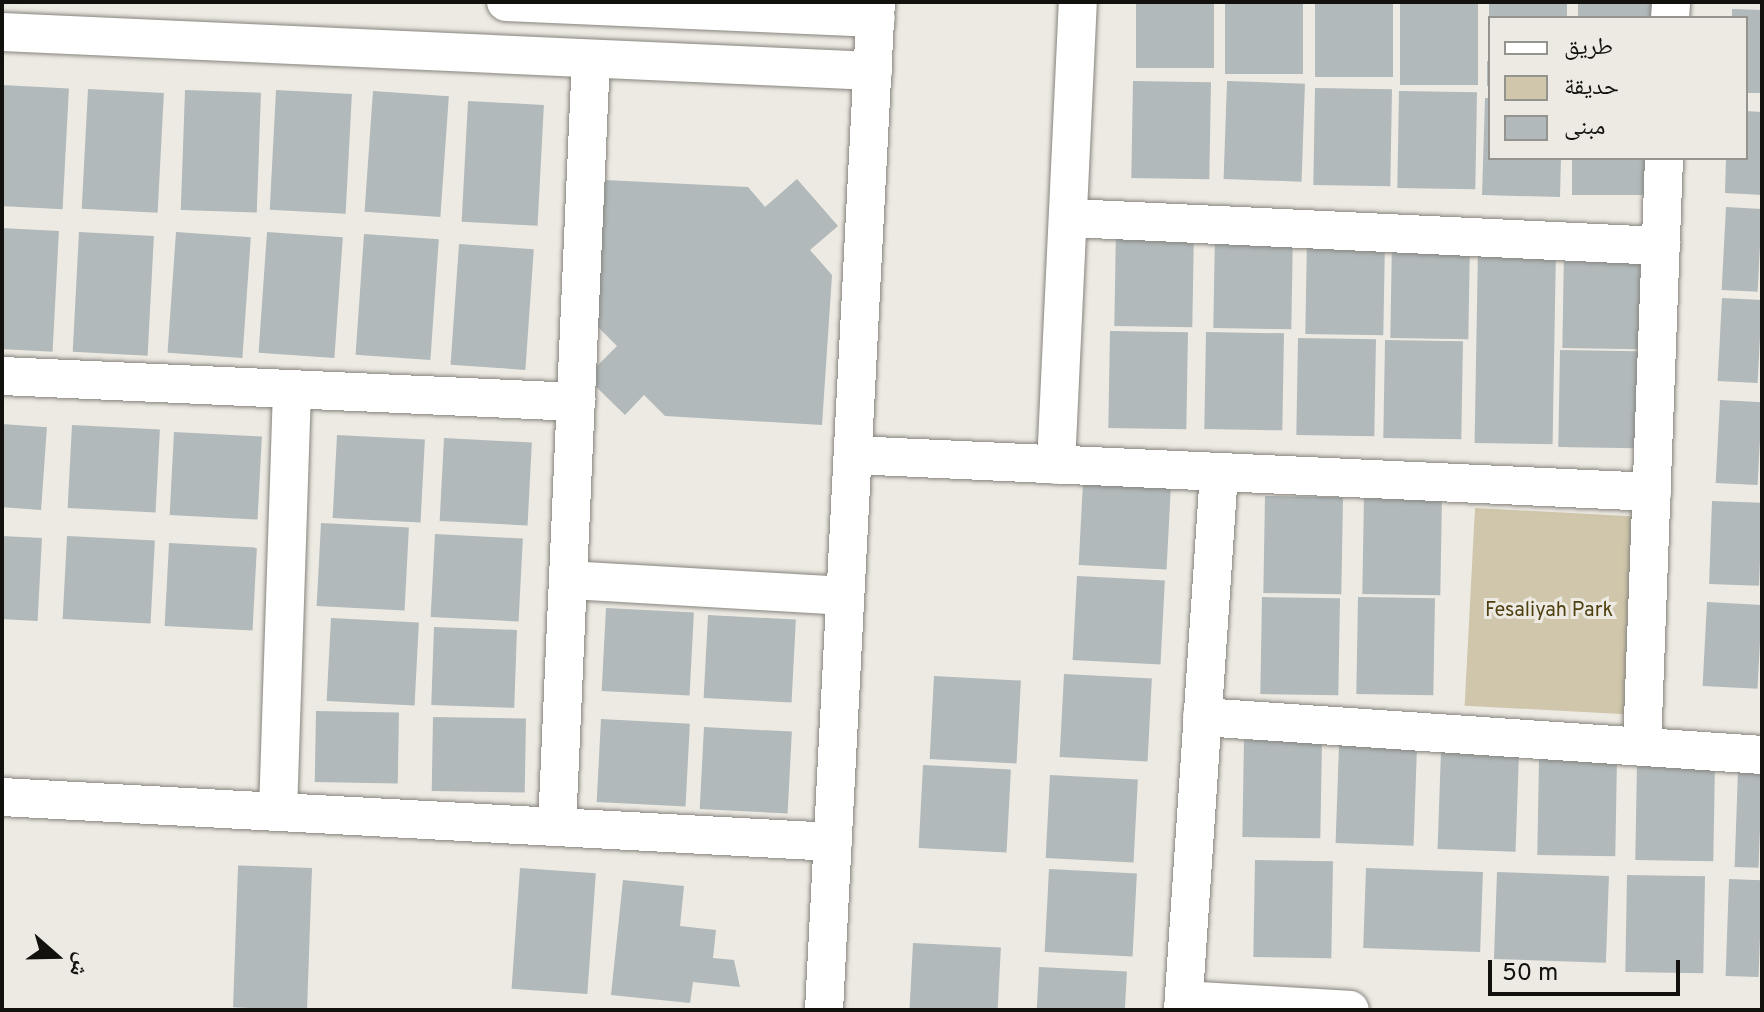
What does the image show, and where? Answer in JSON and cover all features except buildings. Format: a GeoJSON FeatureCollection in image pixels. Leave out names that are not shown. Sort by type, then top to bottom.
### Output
{"type":"FeatureCollection","features":[{"type":"Feature","properties":{"kind":"street"},"geometry":{"type":"LineString","coordinates":[[506,2],[876,10],[824,1010]]}},
{"type":"Feature","properties":{"kind":"street"},"geometry":{"type":"LineString","coordinates":[[1056,465],[1071,218],[1078,2]]}},
{"type":"Feature","properties":{"kind":"street"},"geometry":{"type":"LineString","coordinates":[[2,32],[873,71]]}},
{"type":"Feature","properties":{"kind":"street"},"geometry":{"type":"LineString","coordinates":[[557,827],[591,59]]}},
{"type":"Feature","properties":{"kind":"street"},"geometry":{"type":"LineString","coordinates":[[1642,747],[1664,160]]}},
{"type":"Feature","properties":{"kind":"street"},"geometry":{"type":"LineString","coordinates":[[1071,218],[1661,246]]}},
{"type":"Feature","properties":{"kind":"street"},"geometry":{"type":"LineString","coordinates":[[2,376],[576,402]]}},
{"type":"Feature","properties":{"kind":"street"},"geometry":{"type":"LineString","coordinates":[[278,812],[292,389]]}},
{"type":"Feature","properties":{"kind":"street"},"geometry":{"type":"LineString","coordinates":[[853,455],[1652,492]]}},
{"type":"Feature","properties":{"kind":"street"},"geometry":{"type":"LineString","coordinates":[[1219,472],[1184,1005],[1350,1010]]}},
{"type":"Feature","properties":{"kind":"street"},"geometry":{"type":"LineString","coordinates":[[568,580],[845,596]]}},
{"type":"Feature","properties":{"kind":"street"},"geometry":{"type":"LineString","coordinates":[[1202,717],[1762,755]]}},
{"type":"Feature","properties":{"kind":"street"},"geometry":{"type":"LineString","coordinates":[[2,797],[833,842]]}},
{"type":"Feature","properties":{"kind":"green space","name":"Fesaliyah Park"},"geometry":{"type":"Polygon","coordinates":[[[1475,508],[1636,516],[1625,714],[1465,706],[1475,508]]]}}]}
